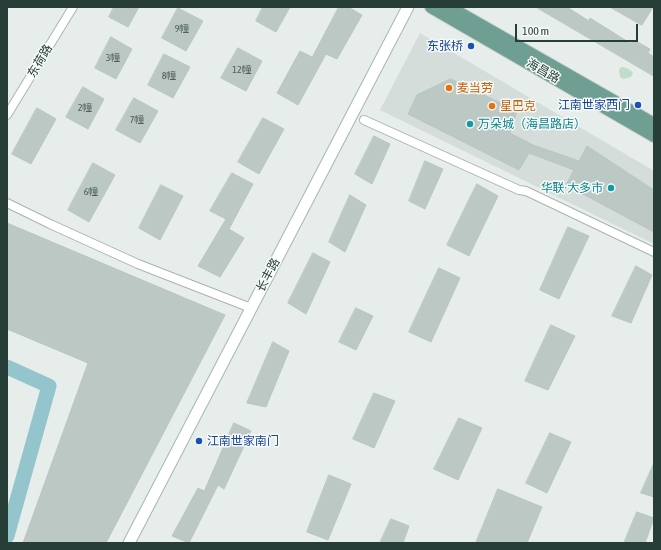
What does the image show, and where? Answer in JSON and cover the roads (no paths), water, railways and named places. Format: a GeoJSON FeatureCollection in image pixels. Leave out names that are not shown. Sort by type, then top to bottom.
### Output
{"type":"FeatureCollection","features":[{"type":"Feature","properties":{"kind":"main road","name":"海昌路"},"geometry":{"type":"LineString","coordinates":[[431,7],[654,136]]}},
{"type":"Feature","properties":{"kind":"main road","name":"海昌路"},"geometry":{"type":"LineString","coordinates":[[449,7],[654,124]]}},
{"type":"Feature","properties":{"kind":"street","name":"东荷路"},"geometry":{"type":"LineString","coordinates":[[7,115],[73,7]]}},
{"type":"Feature","properties":{"kind":"street","name":"长丰路"},"geometry":{"type":"LineString","coordinates":[[129,543],[408,7]]}},
{"type":"Feature","properties":{"kind":"street"},"geometry":{"type":"LineString","coordinates":[[364,120],[519,190],[526,191],[654,252]]}},
{"type":"Feature","properties":{"kind":"street"},"geometry":{"type":"LineString","coordinates":[[7,203],[138,264],[251,308]]}},
{"type":"Feature","properties":{"kind":"waterway"},"geometry":{"type":"LineString","coordinates":[[7,367],[49,386],[7,536]]}},
{"type":"Feature","properties":{"kind":"place","name":"东张桥"},"geometry":{"type":"Point","coordinates":[471,46]}},
{"type":"Feature","properties":{"kind":"place","name":"麦当劳"},"geometry":{"type":"Point","coordinates":[449,88]}},
{"type":"Feature","properties":{"kind":"place","name":"江南世家西门"},"geometry":{"type":"Point","coordinates":[638,105]}},
{"type":"Feature","properties":{"kind":"place","name":"星巴克"},"geometry":{"type":"Point","coordinates":[492,106]}},
{"type":"Feature","properties":{"kind":"place","name":"万朵城（海昌路店）"},"geometry":{"type":"Point","coordinates":[470,124]}},
{"type":"Feature","properties":{"kind":"place","name":"华联·大多市"},"geometry":{"type":"Point","coordinates":[611,188]}},
{"type":"Feature","properties":{"kind":"place","name":"江南世家南门"},"geometry":{"type":"Point","coordinates":[199,441]}}]}
